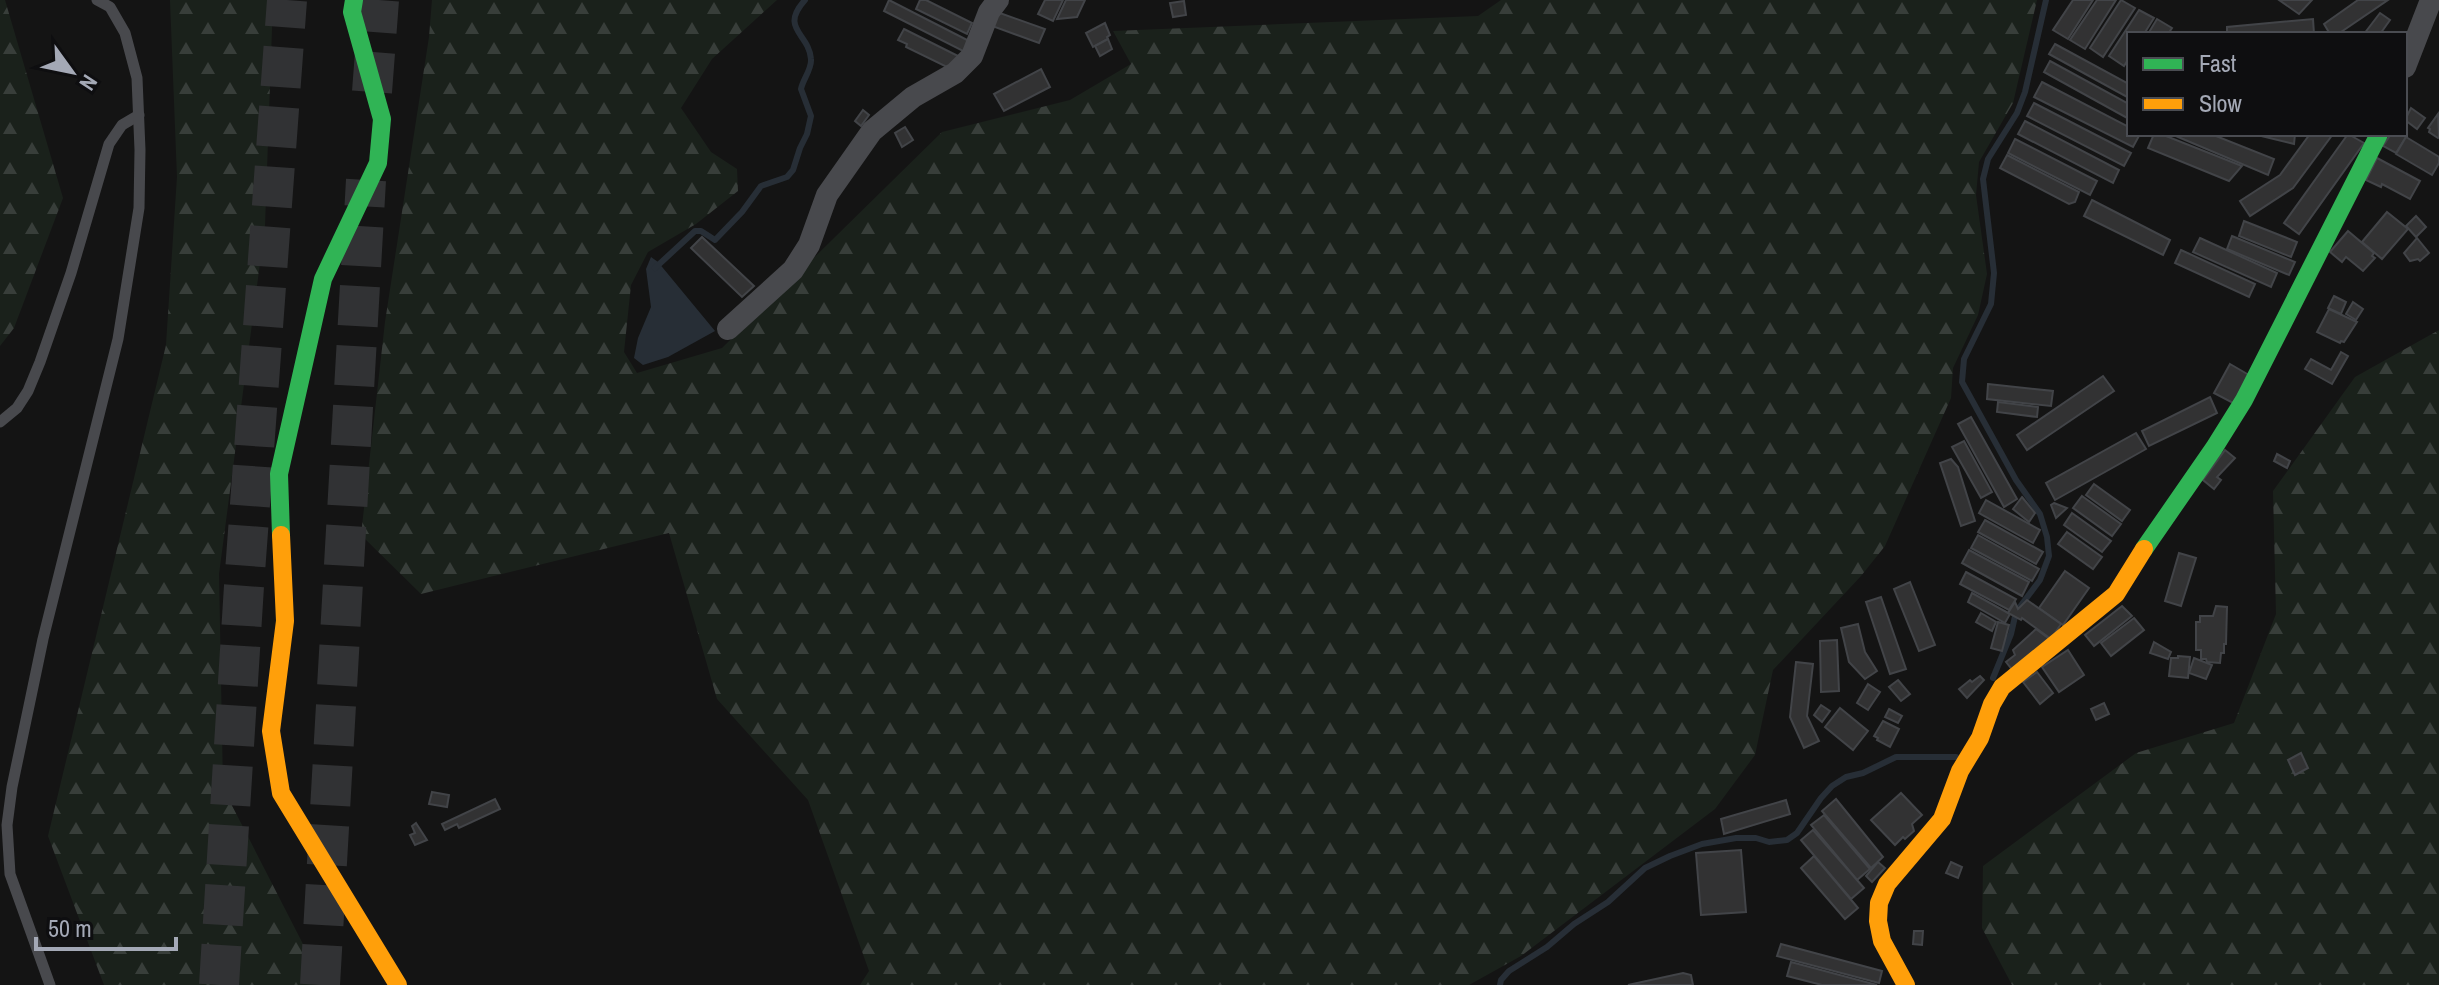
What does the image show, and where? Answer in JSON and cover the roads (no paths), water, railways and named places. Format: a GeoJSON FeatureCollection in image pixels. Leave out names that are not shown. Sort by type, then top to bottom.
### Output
{"type":"FeatureCollection","features":[{"type":"Feature","properties":{"kind":"street"},"geometry":{"type":"LineString","coordinates":[[354,0],[352,12],[382,119],[378,163],[323,279],[279,474],[285,621],[271,731],[281,793],[398,985]]}},
{"type":"Feature","properties":{"kind":"street"},"geometry":{"type":"LineString","coordinates":[[728,329],[793,270],[809,245],[827,195],[872,131],[913,97],[955,73],[972,56],[989,12],[998,0]]}},
{"type":"Feature","properties":{"kind":"street"},"geometry":{"type":"LineString","coordinates":[[2407,62],[2431,0]]}},
{"type":"Feature","properties":{"kind":"street"},"geometry":{"type":"LineString","coordinates":[[1906,985],[1882,941],[1880,931],[1879,903],[1887,884],[1942,819],[1960,771],[1980,738],[1992,704],[2002,687],[2116,594],[2150,539],[2214,448],[2244,400],[2378,136]]}},
{"type":"Feature","properties":{"kind":"lane"},"geometry":{"type":"LineString","coordinates":[[50,985],[10,874],[7,825],[43,639],[118,339],[139,208],[137,78],[125,33],[110,7],[97,0]]}},
{"type":"Feature","properties":{"kind":"lane"},"geometry":{"type":"LineString","coordinates":[[0,422],[17,408],[40,362],[71,273],[109,144],[122,125],[139,115]]}},
{"type":"Feature","properties":{"kind":"waterway"},"geometry":{"type":"LineString","coordinates":[[655,268],[695,231],[701,231],[715,240],[761,186],[787,177],[793,170],[811,116],[801,89],[811,59],[795,25],[798,10],[805,0]]}},
{"type":"Feature","properties":{"kind":"waterway"},"geometry":{"type":"LineString","coordinates":[[1993,678],[2011,634],[2016,612],[2040,580],[2049,556],[2040,514],[2016,480],[1962,382],[1964,359],[1991,304],[1994,273],[1983,179],[1988,159],[2017,113],[2025,92],[2046,0]]}},
{"type":"Feature","properties":{"kind":"waterway"},"geometry":{"type":"LineString","coordinates":[[1500,985],[1509,971],[1608,902],[1645,868],[1702,844],[1736,838],[1756,838],[1769,842],[1787,840],[1797,833],[1832,786],[1846,777],[1863,773],[1896,757],[1956,757]]}},
{"type":"Feature","properties":{"kind":"tunnel"},"geometry":{"type":"LineString","coordinates":[[219,985],[244,586],[287,0]]}},
{"type":"Feature","properties":{"kind":"tunnel"},"geometry":{"type":"LineString","coordinates":[[372,92],[379,0]]}},
{"type":"Feature","properties":{"kind":"tunnel"},"geometry":{"type":"LineString","coordinates":[[320,985],[366,180]]}}]}
